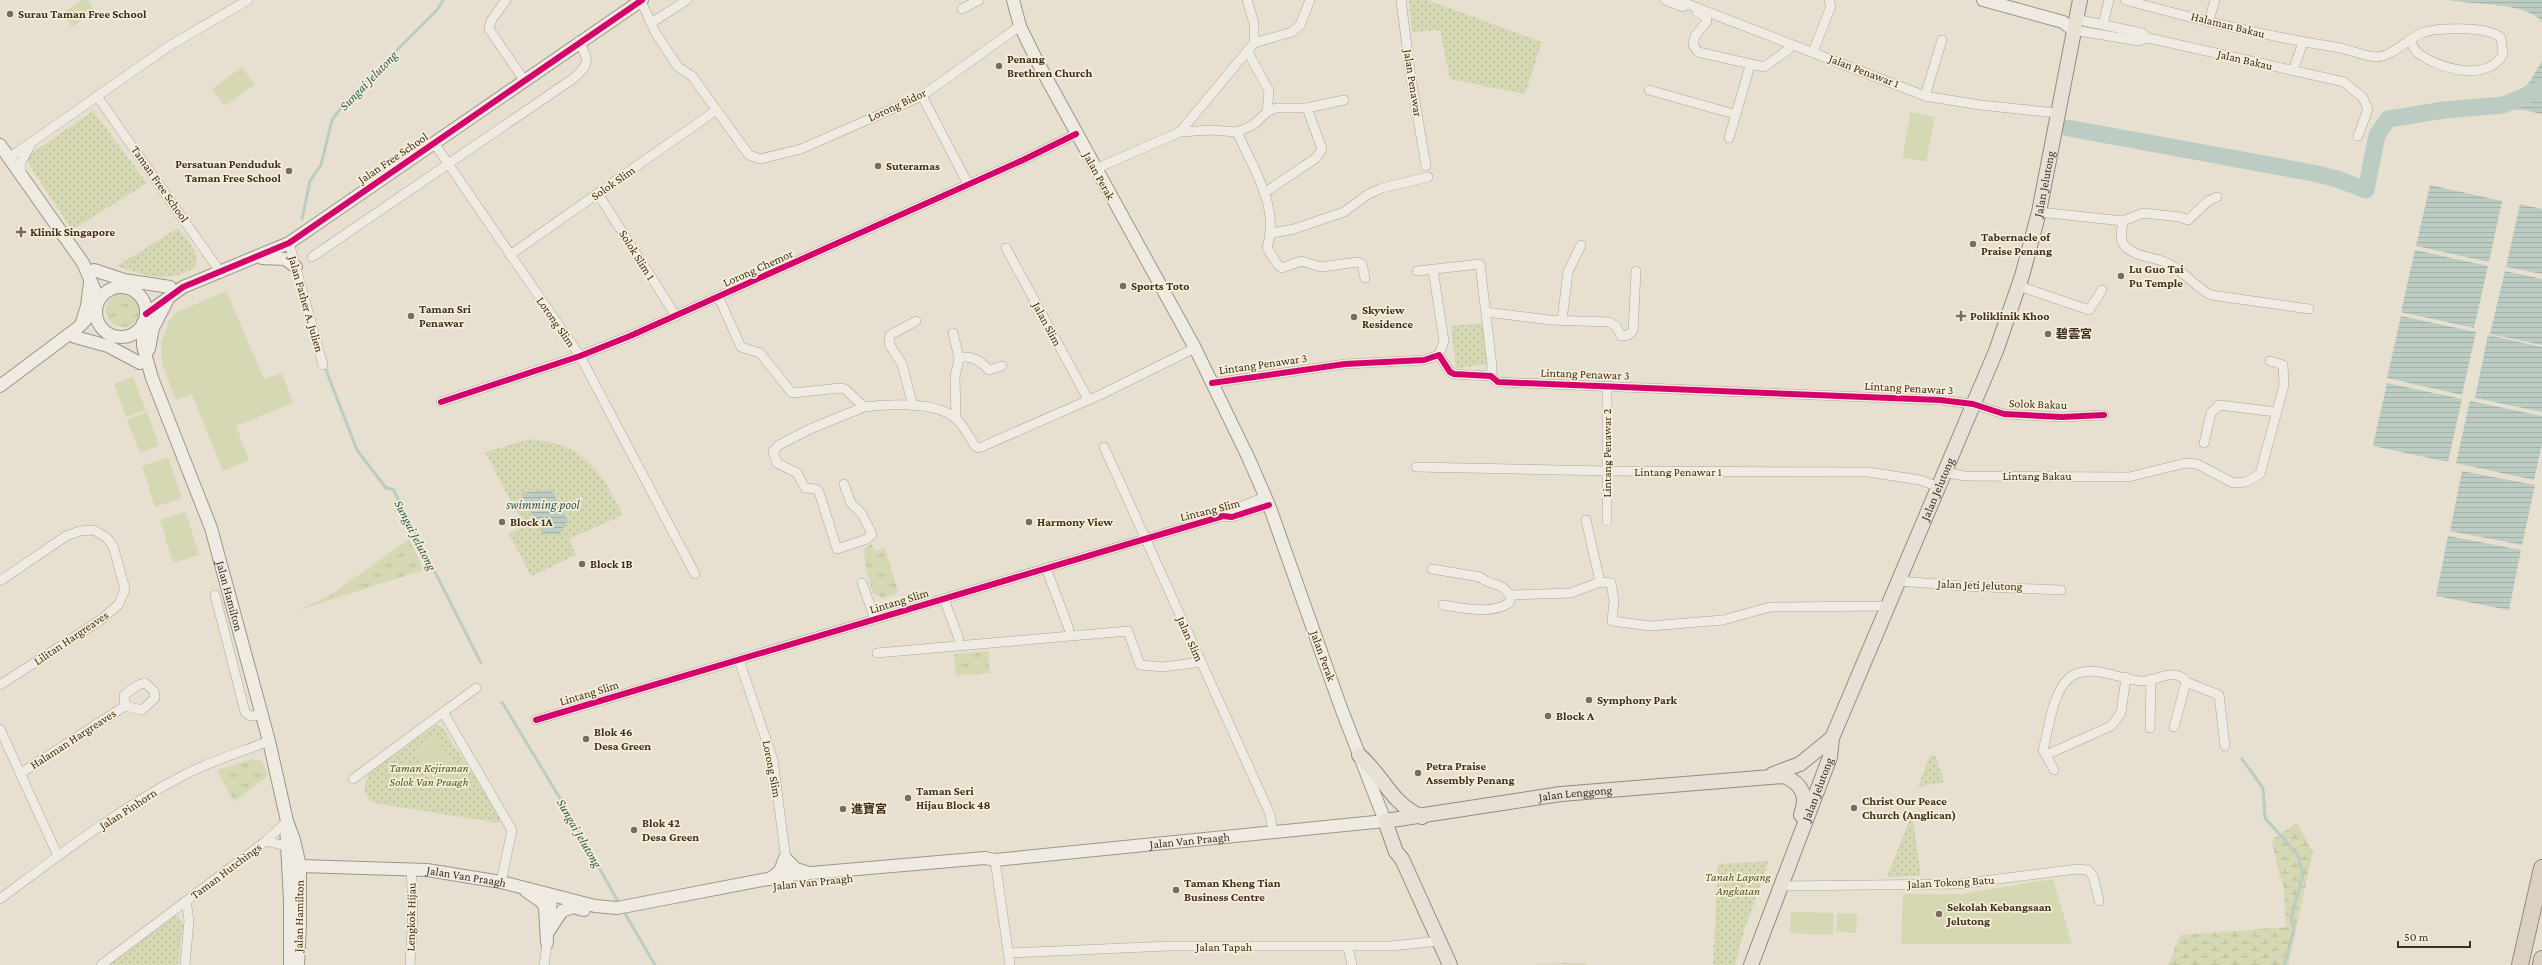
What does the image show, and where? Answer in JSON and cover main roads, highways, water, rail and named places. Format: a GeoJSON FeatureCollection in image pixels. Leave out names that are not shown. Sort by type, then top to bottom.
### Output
{"type":"FeatureCollection","features":[{"type":"Feature","properties":{"kind":"highway"},"geometry":{"type":"LineString","coordinates":[[2520,965],[2542,868]]}},
{"type":"Feature","properties":{"kind":"highway"},"geometry":{"type":"LineString","coordinates":[[2541,965],[2542,959]]}},
{"type":"Feature","properties":{"kind":"main road","name":"Jalan Free School"},"geometry":{"type":"LineString","coordinates":[[134,290],[171,291],[221,273],[289,243],[580,41],[642,0]]}},
{"type":"Feature","properties":{"kind":"main road","name":"Jalan Perak"},"geometry":{"type":"LineString","coordinates":[[1012,0],[1020,26],[1076,134],[1195,348],[1267,501],[1359,755],[1389,821],[1396,852],[1402,859],[1450,965]]}},
{"type":"Feature","properties":{"kind":"main road"},"geometry":{"type":"LineString","coordinates":[[1983,0],[2070,24]]}},
{"type":"Feature","properties":{"kind":"main road","name":"Jalan Jelutong"},"geometry":{"type":"LineString","coordinates":[[1753,961],[1779,886],[1830,757],[1832,738],[1996,351],[2019,286],[2039,212],[2057,113],[2070,24],[2080,0]]}},
{"type":"Feature","properties":{"kind":"main road"},"geometry":{"type":"LineString","coordinates":[[0,145],[83,263],[97,305],[100,325],[105,331]]}},
{"type":"Feature","properties":{"kind":"main road"},"geometry":{"type":"LineString","coordinates":[[257,258],[285,259],[296,267]]}},
{"type":"Feature","properties":{"kind":"main road"},"geometry":{"type":"LineString","coordinates":[[83,263],[117,287],[134,290],[143,300],[145,318]]}},
{"type":"Feature","properties":{"kind":"main road"},"geometry":{"type":"LineString","coordinates":[[94,270],[124,280],[171,291]]}},
{"type":"Feature","properties":{"kind":"main road"},"geometry":{"type":"LineString","coordinates":[[77,332],[87,306],[90,282]]}},
{"type":"Feature","properties":{"kind":"main road"},"geometry":{"type":"LineString","coordinates":[[77,332],[104,294],[117,287]]}},
{"type":"Feature","properties":{"kind":"main road"},"geometry":{"type":"LineString","coordinates":[[0,386],[61,340],[77,332],[105,331],[117,336],[132,334],[171,291]]}},
{"type":"Feature","properties":{"kind":"main road"},"geometry":{"type":"LineString","coordinates":[[77,332],[144,364],[153,328],[171,291]]}},
{"type":"Feature","properties":{"kind":"main road","name":"Jalan Hamilton"},"geometry":{"type":"LineString","coordinates":[[144,364],[143,346],[145,318]]}},
{"type":"Feature","properties":{"kind":"main road","name":"Jalan Hamilton"},"geometry":{"type":"LineString","coordinates":[[117,336],[144,364],[152,378],[207,512],[269,741],[286,821],[294,840],[300,866],[298,965]]}},
{"type":"Feature","properties":{"kind":"main road","name":"Jalan Lenggong"},"geometry":{"type":"LineString","coordinates":[[1767,776],[1800,764],[1832,738]]}},
{"type":"Feature","properties":{"kind":"main road"},"geometry":{"type":"LineString","coordinates":[[1359,755],[1370,764],[1397,802],[1409,811],[1422,817]]}},
{"type":"Feature","properties":{"kind":"main road","name":"Jalan Lenggong"},"geometry":{"type":"LineString","coordinates":[[1389,821],[1560,794],[1767,776],[1784,776],[1793,780],[1801,788],[1805,803],[1751,949],[1753,961]]}},
{"type":"Feature","properties":{"kind":"main road","name":"Jalan Hamilton"},"geometry":{"type":"LineString","coordinates":[[286,821],[290,900],[290,965]]}},
{"type":"Feature","properties":{"kind":"main road","name":"Jalan Van Praagh"},"geometry":{"type":"LineString","coordinates":[[300,866],[412,868],[501,882],[620,907],[648,908],[788,879],[808,873],[985,858],[996,860],[1389,821]]}},
{"type":"Feature","properties":{"kind":"main road"},"geometry":{"type":"LineString","coordinates":[[286,842],[300,866]]}},
{"type":"Feature","properties":{"kind":"main road"},"geometry":{"type":"LineString","coordinates":[[770,878],[780,871],[785,858],[796,869],[808,873]]}},
{"type":"Feature","properties":{"kind":"main road","name":"Jalan Van Praagh"},"geometry":{"type":"LineString","coordinates":[[620,907],[648,900],[770,878],[788,879],[987,866],[996,860]]}},
{"type":"Feature","properties":{"kind":"main road"},"geometry":{"type":"LineString","coordinates":[[518,886],[542,902],[545,908],[548,937],[558,915],[568,908],[594,911],[620,907]]}},
{"type":"Feature","properties":{"kind":"water"},"geometry":{"type":"Polygon","coordinates":[[[2448,0],[2542,0],[2542,22],[2535,16],[2512,8],[2499,5],[2448,0]]]}},
{"type":"Feature","properties":{"kind":"water"},"geometry":{"type":"Polygon","coordinates":[[[2542,61],[2542,114],[2524,110],[2503,109],[2505,102],[2529,83],[2542,61]]]}},
{"type":"Feature","properties":{"kind":"water"},"geometry":{"type":"Polygon","coordinates":[[[2430,185],[2502,201],[2489,262],[2416,246],[2430,185]]]}},
{"type":"Feature","properties":{"kind":"water"},"geometry":{"type":"Polygon","coordinates":[[[2520,204],[2542,209],[2542,274],[2506,267],[2520,204]]]}},
{"type":"Feature","properties":{"kind":"water"},"geometry":{"type":"Polygon","coordinates":[[[2415,250],[2488,266],[2474,328],[2401,312],[2415,250]]]}},
{"type":"Feature","properties":{"kind":"water"},"geometry":{"type":"Polygon","coordinates":[[[2505,271],[2542,279],[2542,345],[2490,334],[2505,271]]]}},
{"type":"Feature","properties":{"kind":"water"},"geometry":{"type":"Polygon","coordinates":[[[2401,316],[2476,332],[2462,395],[2387,378],[2401,316]]]}},
{"type":"Feature","properties":{"kind":"water"},"geometry":{"type":"Polygon","coordinates":[[[2488,335],[2542,347],[2542,412],[2475,398],[2488,335]]]}},
{"type":"Feature","properties":{"kind":"water"},"geometry":{"type":"Polygon","coordinates":[[[2387,383],[2462,399],[2448,462],[2373,446],[2387,383]]]}},
{"type":"Feature","properties":{"kind":"water"},"geometry":{"type":"Polygon","coordinates":[[[2470,401],[2542,416],[2542,444],[2534,480],[2456,463],[2470,401]]]}},
{"type":"Feature","properties":{"kind":"water"},"geometry":{"type":"Polygon","coordinates":[[[2462,471],[2535,485],[2522,545],[2450,531],[2462,471]]]}},
{"type":"Feature","properties":{"kind":"water","name":"swimming pool"},"geometry":{"type":"Polygon","coordinates":[[[552,490],[568,521],[559,534],[543,534],[521,493],[552,490]]]}},
{"type":"Feature","properties":{"kind":"water"},"geometry":{"type":"Polygon","coordinates":[[[2448,536],[2521,550],[2509,610],[2436,596],[2448,536]]]}},
{"type":"Feature","properties":{"kind":"waterway","name":"Sungai Jelutong"},"geometry":{"type":"LineString","coordinates":[[302,219],[310,181],[321,165],[332,120],[348,99],[437,10],[443,0]]}},
{"type":"Feature","properties":{"kind":"waterway"},"geometry":{"type":"LineString","coordinates":[[2068,128],[2313,173],[2337,179],[2366,190],[2377,135],[2388,119],[2444,110],[2503,105],[2542,89]]}},
{"type":"Feature","properties":{"kind":"waterway","name":"Sungai Jelutong"},"geometry":{"type":"LineString","coordinates":[[326,370],[357,450],[386,488],[393,489],[481,663]]}},
{"type":"Feature","properties":{"kind":"waterway","name":"Sungai Jelutong"},"geometry":{"type":"LineString","coordinates":[[502,702],[564,805],[620,905]]}},
{"type":"Feature","properties":{"kind":"waterway"},"geometry":{"type":"LineString","coordinates":[[2242,759],[2263,788],[2265,818],[2298,855],[2303,875],[2291,918],[2294,929],[2284,965]]}},
{"type":"Feature","properties":{"kind":"waterway","name":"Sungai Jelutong"},"geometry":{"type":"LineString","coordinates":[[623,910],[655,965]]}},
{"type":"Feature","properties":{"kind":"place","name":"Surau Taman Free School"},"geometry":{"type":"Point","coordinates":[10,14]}},
{"type":"Feature","properties":{"kind":"place","name":"Penang Brethren Church"},"geometry":{"type":"Point","coordinates":[999,66]}},
{"type":"Feature","properties":{"kind":"place","name":"Suteramas"},"geometry":{"type":"Point","coordinates":[878,166]}},
{"type":"Feature","properties":{"kind":"place","name":"Persatuan Penduduk Taman Free School"},"geometry":{"type":"Point","coordinates":[289,171]}},
{"type":"Feature","properties":{"kind":"place","name":"Klinik Singapore"},"geometry":{"type":"Point","coordinates":[21,232]}},
{"type":"Feature","properties":{"kind":"place","name":"Tabernacle of Praise Penang"},"geometry":{"type":"Point","coordinates":[1973,244]}},
{"type":"Feature","properties":{"kind":"place","name":"Lu Guo Tai Pu Temple"},"geometry":{"type":"Point","coordinates":[2121,276]}},
{"type":"Feature","properties":{"kind":"place","name":"Sports Toto"},"geometry":{"type":"Point","coordinates":[1123,286]}},
{"type":"Feature","properties":{"kind":"place","name":"Taman Sri Penawar"},"geometry":{"type":"Point","coordinates":[411,316]}},
{"type":"Feature","properties":{"kind":"place","name":"Poliklinik Khoo"},"geometry":{"type":"Point","coordinates":[1961,316]}},
{"type":"Feature","properties":{"kind":"place","name":"Skyview Residence"},"geometry":{"type":"Point","coordinates":[1354,317]}},
{"type":"Feature","properties":{"kind":"place","name":"碧雲宮"},"geometry":{"type":"Point","coordinates":[2048,334]}},
{"type":"Feature","properties":{"kind":"place","name":"Block 1A"},"geometry":{"type":"Point","coordinates":[502,522]}},
{"type":"Feature","properties":{"kind":"place","name":"Harmony View"},"geometry":{"type":"Point","coordinates":[1029,522]}},
{"type":"Feature","properties":{"kind":"place","name":"Block 1B"},"geometry":{"type":"Point","coordinates":[582,564]}},
{"type":"Feature","properties":{"kind":"place","name":"Symphony Park"},"geometry":{"type":"Point","coordinates":[1589,700]}},
{"type":"Feature","properties":{"kind":"place","name":"Block A"},"geometry":{"type":"Point","coordinates":[1548,716]}},
{"type":"Feature","properties":{"kind":"place","name":"Blok 46 Desa Green"},"geometry":{"type":"Point","coordinates":[586,739]}},
{"type":"Feature","properties":{"kind":"place","name":"Petra Praise Assembly Penang"},"geometry":{"type":"Point","coordinates":[1418,773]}},
{"type":"Feature","properties":{"kind":"place","name":"Taman Seri Hijau Block 48"},"geometry":{"type":"Point","coordinates":[908,798]}},
{"type":"Feature","properties":{"kind":"place","name":"Christ Our Peace Church (Anglican)"},"geometry":{"type":"Point","coordinates":[1854,808]}},
{"type":"Feature","properties":{"kind":"place","name":"進寶宮"},"geometry":{"type":"Point","coordinates":[843,809]}},
{"type":"Feature","properties":{"kind":"place","name":"Blok 42 Desa Green"},"geometry":{"type":"Point","coordinates":[634,830]}},
{"type":"Feature","properties":{"kind":"place","name":"Taman Kheng Tian Business Centre"},"geometry":{"type":"Point","coordinates":[1176,890]}},
{"type":"Feature","properties":{"kind":"place","name":"Sekolah Kebangsaan Jelutong"},"geometry":{"type":"Point","coordinates":[1939,914]}},
{"type":"Feature","properties":{"kind":"park label","name":"Taman Kejiranan Solok Van Praagh"},"geometry":{"type":"Point","coordinates":[429,775]}},
{"type":"Feature","properties":{"kind":"park label","name":"Tanah Lapang Angkatan"},"geometry":{"type":"Point","coordinates":[1738,884]}}]}
